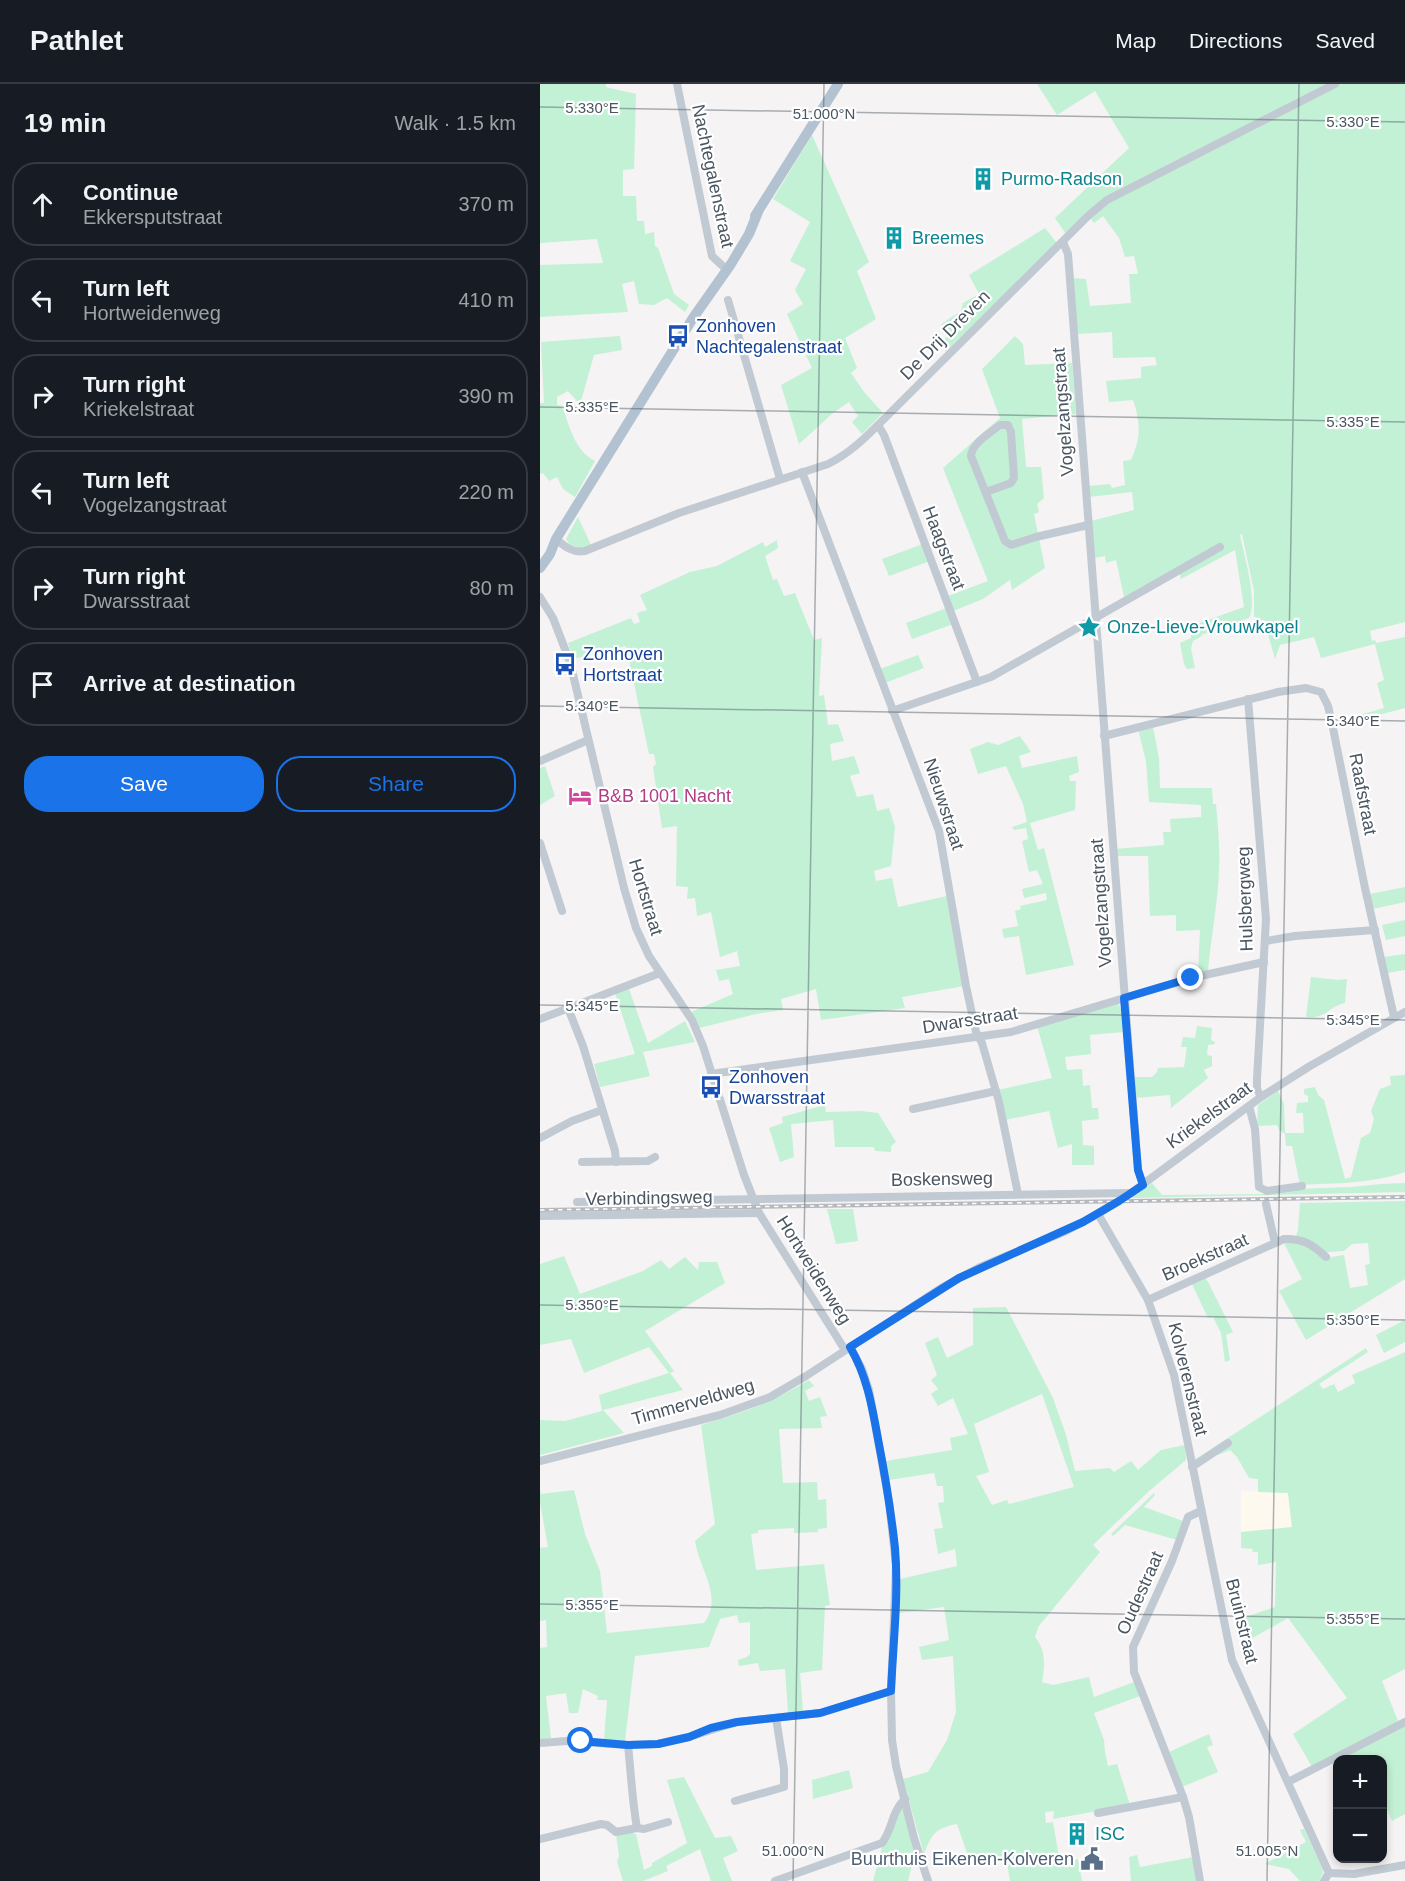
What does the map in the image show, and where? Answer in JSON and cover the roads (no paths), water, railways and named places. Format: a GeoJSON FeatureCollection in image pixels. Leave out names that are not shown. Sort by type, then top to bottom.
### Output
{"type":"FeatureCollection","features":[{"type":"Feature","properties":{"kind":"main road"},"geometry":{"type":"LineString","coordinates":[[540,568],[724,268],[748,234],[758,212],[838,84]]}},
{"type":"Feature","properties":{"kind":"main road"},"geometry":{"type":"LineString","coordinates":[[540,556],[556,539]]}},
{"type":"Feature","properties":{"kind":"street","name":"Nachtegalenstraat"},"geometry":{"type":"LineString","coordinates":[[677,84],[712,256],[724,268]]}},
{"type":"Feature","properties":{"kind":"street","name":"De Drij Dreven"},"geometry":{"type":"LineString","coordinates":[[556,539],[569,550],[585,551],[679,513],[780,480],[841,457],[855,448],[1107,201],[1335,84]]}},
{"type":"Feature","properties":{"kind":"street","name":"Vogelzangstraat"},"geometry":{"type":"LineString","coordinates":[[1063,242],[1068,254],[1124,998],[1138,1170],[1143,1185]]}},
{"type":"Feature","properties":{"kind":"street"},"geometry":{"type":"LineString","coordinates":[[728,300],[780,480]]}},
{"type":"Feature","properties":{"kind":"street"},"geometry":{"type":"LineString","coordinates":[[986,492],[1011,483],[1014,478],[1011,432],[1008,425],[1000,424],[972,450],[971,456],[1005,541],[1016,545],[1036,537],[1088,525]]}},
{"type":"Feature","properties":{"kind":"street","name":"Haagstraat"},"geometry":{"type":"LineString","coordinates":[[878,425],[884,435],[977,682]]}},
{"type":"Feature","properties":{"kind":"street","name":"Nieuwstraat"},"geometry":{"type":"LineString","coordinates":[[802,472],[939,831],[966,986],[978,1038],[982,1043],[996,1091],[1018,1194]]}},
{"type":"Feature","properties":{"kind":"street"},"geometry":{"type":"LineString","coordinates":[[892,711],[991,677],[1220,547]]}},
{"type":"Feature","properties":{"kind":"street","name":"Hortstraat"},"geometry":{"type":"LineString","coordinates":[[540,597],[555,625],[570,662],[630,913],[649,956],[692,1020],[703,1046],[737,1155],[755,1203]]}},
{"type":"Feature","properties":{"kind":"street","name":"Hortstraat"},"geometry":{"type":"LineString","coordinates":[[540,608],[555,625]]}},
{"type":"Feature","properties":{"kind":"street","name":"Raafstraat"},"geometry":{"type":"LineString","coordinates":[[1104,736],[1248,699],[1306,688],[1316,690],[1325,697],[1394,1017]]}},
{"type":"Feature","properties":{"kind":"street","name":"Hulsbergweg"},"geometry":{"type":"LineString","coordinates":[[1248,699],[1266,919],[1257,1079],[1257,1089],[1261,1097]]}},
{"type":"Feature","properties":{"kind":"street"},"geometry":{"type":"LineString","coordinates":[[540,761],[588,740]]}},
{"type":"Feature","properties":{"kind":"street"},"geometry":{"type":"LineString","coordinates":[[540,843],[562,911]]}},
{"type":"Feature","properties":{"kind":"street"},"geometry":{"type":"LineString","coordinates":[[1266,941],[1295,936],[1375,930]]}},
{"type":"Feature","properties":{"kind":"street","name":"Dwarsstraat"},"geometry":{"type":"LineString","coordinates":[[711,1074],[1011,1032],[1209,973],[1264,962]]}},
{"type":"Feature","properties":{"kind":"street"},"geometry":{"type":"LineString","coordinates":[[540,1019],[660,973]]}},
{"type":"Feature","properties":{"kind":"street"},"geometry":{"type":"LineString","coordinates":[[568,1008],[583,1046],[615,1151],[616,1162]]}},
{"type":"Feature","properties":{"kind":"street","name":"Kriekelstraat"},"geometry":{"type":"LineString","coordinates":[[848,1348],[959,1278],[1098,1214],[1143,1185],[1261,1097],[1405,1012]]}},
{"type":"Feature","properties":{"kind":"street"},"geometry":{"type":"LineString","coordinates":[[912,1109],[996,1091]]}},
{"type":"Feature","properties":{"kind":"street"},"geometry":{"type":"LineString","coordinates":[[1249,1107],[1255,1129],[1259,1187],[1267,1191],[1302,1186]]}},
{"type":"Feature","properties":{"kind":"street"},"geometry":{"type":"LineString","coordinates":[[540,1138],[572,1121],[602,1110]]}},
{"type":"Feature","properties":{"kind":"street"},"geometry":{"type":"LineString","coordinates":[[582,1162],[648,1161],[654,1157]]}},
{"type":"Feature","properties":{"kind":"street","name":"Boskensweg"},"geometry":{"type":"LineString","coordinates":[[755,1203],[1018,1194],[1131,1193]]}},
{"type":"Feature","properties":{"kind":"street"},"geometry":{"type":"LineString","coordinates":[[663,1197],[745,1196],[755,1203]]}},
{"type":"Feature","properties":{"kind":"street"},"geometry":{"type":"LineString","coordinates":[[577,1202],[755,1203]]}},
{"type":"Feature","properties":{"kind":"street","name":"Verbindingsweg"},"geometry":{"type":"LineString","coordinates":[[540,1216],[755,1203]]}},
{"type":"Feature","properties":{"kind":"street","name":"Hortweidenweg"},"geometry":{"type":"LineString","coordinates":[[755,1203],[859,1362],[869,1390],[895,1548],[892,1740],[896,1766],[917,1849],[928,1881]]}},
{"type":"Feature","properties":{"kind":"street","name":"Broekstraat"},"geometry":{"type":"LineString","coordinates":[[1266,1204],[1275,1243]]}},
{"type":"Feature","properties":{"kind":"street","name":"Kolverenstraat"},"geometry":{"type":"LineString","coordinates":[[1098,1214],[1148,1300],[1158,1325],[1174,1375],[1192,1463]]}},
{"type":"Feature","properties":{"kind":"street","name":"Broekstraat"},"geometry":{"type":"LineString","coordinates":[[1148,1300],[1284,1239],[1301,1240],[1316,1247],[1326,1257]]}},
{"type":"Feature","properties":{"kind":"street","name":"Timmerveldweg"},"geometry":{"type":"LineString","coordinates":[[540,1461],[743,1408],[781,1391],[848,1348]]}},
{"type":"Feature","properties":{"kind":"street"},"geometry":{"type":"LineString","coordinates":[[1192,1463],[1228,1443]]}},
{"type":"Feature","properties":{"kind":"street","name":"Bruinstraat"},"geometry":{"type":"LineString","coordinates":[[1192,1463],[1232,1660],[1288,1782],[1326,1877]]}},
{"type":"Feature","properties":{"kind":"street","name":"Oudestraat"},"geometry":{"type":"LineString","coordinates":[[1200,1881],[1189,1817],[1134,1672],[1133,1647],[1172,1561],[1188,1517],[1201,1511]]}},
{"type":"Feature","properties":{"kind":"street"},"geometry":{"type":"LineString","coordinates":[[540,1743],[574,1741],[628,1745],[672,1741],[724,1725],[827,1711],[891,1691]]}},
{"type":"Feature","properties":{"kind":"street"},"geometry":{"type":"LineString","coordinates":[[735,1801],[784,1788],[784,1769],[776,1718]]}},
{"type":"Feature","properties":{"kind":"street"},"geometry":{"type":"LineString","coordinates":[[1288,1782],[1405,1722]]}},
{"type":"Feature","properties":{"kind":"street"},"geometry":{"type":"LineString","coordinates":[[628,1745],[631,1796],[637,1828]]}},
{"type":"Feature","properties":{"kind":"street"},"geometry":{"type":"LineString","coordinates":[[1098,1813],[1183,1797]]}},
{"type":"Feature","properties":{"kind":"street"},"geometry":{"type":"LineString","coordinates":[[775,1881],[882,1843],[897,1806],[905,1799]]}},
{"type":"Feature","properties":{"kind":"street"},"geometry":{"type":"LineString","coordinates":[[540,1839],[601,1824],[607,1825],[616,1832],[644,1829],[668,1822]]}},
{"type":"Feature","properties":{"kind":"street"},"geometry":{"type":"LineString","coordinates":[[1326,1877],[1405,1865]]}},
{"type":"Feature","properties":{"kind":"railway"},"geometry":{"type":"LineString","coordinates":[[540,1210],[1405,1197]]}},
{"type":"Feature","properties":{"kind":"place","name":"Purmo-Radson"},"geometry":{"type":"Point","coordinates":[983,179]}},
{"type":"Feature","properties":{"kind":"place","name":"Breemes"},"geometry":{"type":"Point","coordinates":[894,238]}},
{"type":"Feature","properties":{"kind":"place","name":"Zonhoven Nachtegalenstraat"},"geometry":{"type":"Point","coordinates":[678,336]}},
{"type":"Feature","properties":{"kind":"place","name":"Onze-Lieve-Vrouwkapel"},"geometry":{"type":"Point","coordinates":[1089,627]}},
{"type":"Feature","properties":{"kind":"place","name":"Zonhoven Hortstraat"},"geometry":{"type":"Point","coordinates":[565,664]}},
{"type":"Feature","properties":{"kind":"place","name":"B&B 1001 Nacht"},"geometry":{"type":"Point","coordinates":[580,796]}},
{"type":"Feature","properties":{"kind":"place","name":"Zonhoven Dwarsstraat"},"geometry":{"type":"Point","coordinates":[711,1087]}},
{"type":"Feature","properties":{"kind":"place","name":"ISC"},"geometry":{"type":"Point","coordinates":[1077,1834]}},
{"type":"Feature","properties":{"kind":"place","name":"Buurthuis Eikenen-Kolveren"},"geometry":{"type":"Point","coordinates":[1092,1859]}}]}
